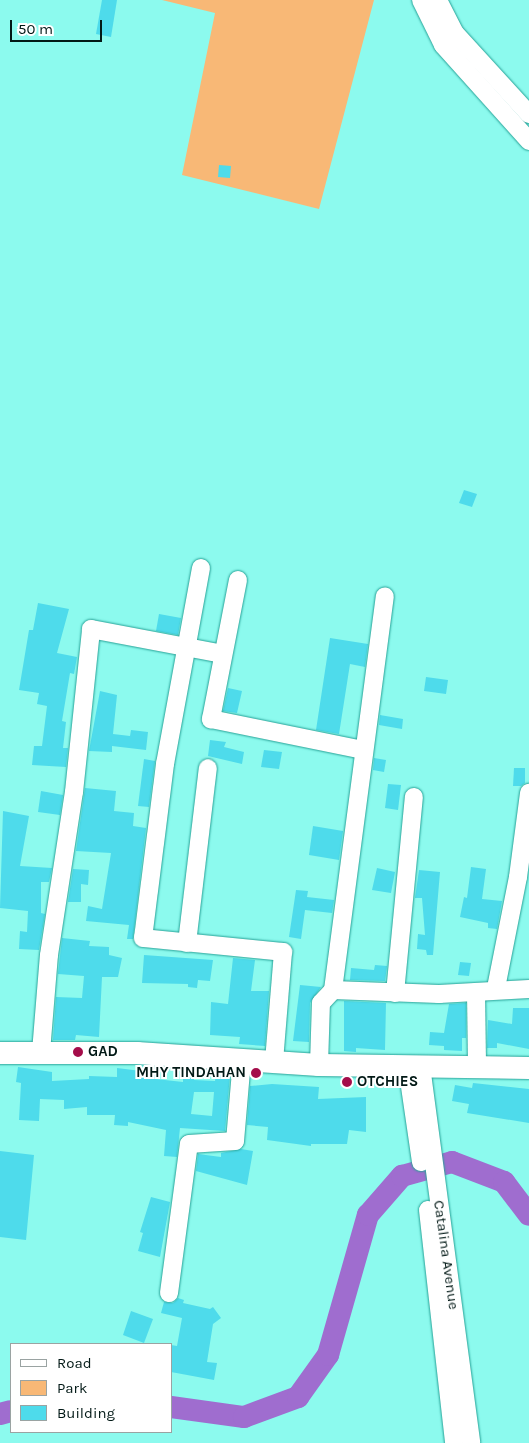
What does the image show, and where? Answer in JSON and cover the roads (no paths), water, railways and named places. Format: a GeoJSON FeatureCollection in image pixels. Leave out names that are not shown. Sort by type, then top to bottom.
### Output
{"type":"FeatureCollection","features":[{"type":"Feature","properties":{"kind":"main road"},"geometry":{"type":"LineString","coordinates":[[0,1053],[41,1052],[242,1060],[319,1066],[529,1068]]}},
{"type":"Feature","properties":{"kind":"street"},"geometry":{"type":"LineString","coordinates":[[421,0],[443,45],[529,141]]}},
{"type":"Feature","properties":{"kind":"street"},"geometry":{"type":"LineString","coordinates":[[438,0],[454,32],[529,114]]}},
{"type":"Feature","properties":{"kind":"street"},"geometry":{"type":"LineString","coordinates":[[201,568],[165,764],[142,938],[283,952],[274,1062]]}},
{"type":"Feature","properties":{"kind":"street"},"geometry":{"type":"LineString","coordinates":[[238,580],[211,719],[363,750]]}},
{"type":"Feature","properties":{"kind":"street"},"geometry":{"type":"LineString","coordinates":[[319,1066],[321,1003],[333,990],[363,750],[385,596]]}},
{"type":"Feature","properties":{"kind":"street"},"geometry":{"type":"LineString","coordinates":[[41,1052],[49,955],[74,792],[91,630],[223,654]]}},
{"type":"Feature","properties":{"kind":"street"},"geometry":{"type":"LineString","coordinates":[[187,943],[208,768]]}},
{"type":"Feature","properties":{"kind":"street"},"geometry":{"type":"LineString","coordinates":[[496,988],[518,877],[529,793]]}},
{"type":"Feature","properties":{"kind":"street"},"geometry":{"type":"LineString","coordinates":[[395,993],[414,797]]}},
{"type":"Feature","properties":{"kind":"street"},"geometry":{"type":"LineString","coordinates":[[333,990],[395,993],[476,992],[496,988],[529,989]]}},
{"type":"Feature","properties":{"kind":"street"},"geometry":{"type":"LineString","coordinates":[[476,992],[477,1068]]}},
{"type":"Feature","properties":{"kind":"street"},"geometry":{"type":"LineString","coordinates":[[169,1293],[189,1144],[235,1141],[242,1060]]}},
{"type":"Feature","properties":{"kind":"street","name":"Catalina Avenue"},"geometry":{"type":"LineString","coordinates":[[414,1066],[434,1210],[471,1443]]}},
{"type":"Feature","properties":{"kind":"street","name":"Catalina Avenue"},"geometry":{"type":"LineString","coordinates":[[434,1210],[454,1443]]}},
{"type":"Feature","properties":{"kind":"waterway"},"geometry":{"type":"LineString","coordinates":[[172,1407],[244,1417],[298,1397],[328,1355],[368,1215],[402,1176],[452,1162],[504,1182],[529,1215]]}},
{"type":"Feature","properties":{"kind":"waterway"},"geometry":{"type":"LineString","coordinates":[[0,1414],[10,1411]]}},
{"type":"Feature","properties":{"kind":"place","name":"GAD"},"geometry":{"type":"Point","coordinates":[78,1052]}},
{"type":"Feature","properties":{"kind":"place","name":"MHY TINDAHAN"},"geometry":{"type":"Point","coordinates":[256,1073]}},
{"type":"Feature","properties":{"kind":"place","name":"OTCHIES"},"geometry":{"type":"Point","coordinates":[347,1082]}}]}
